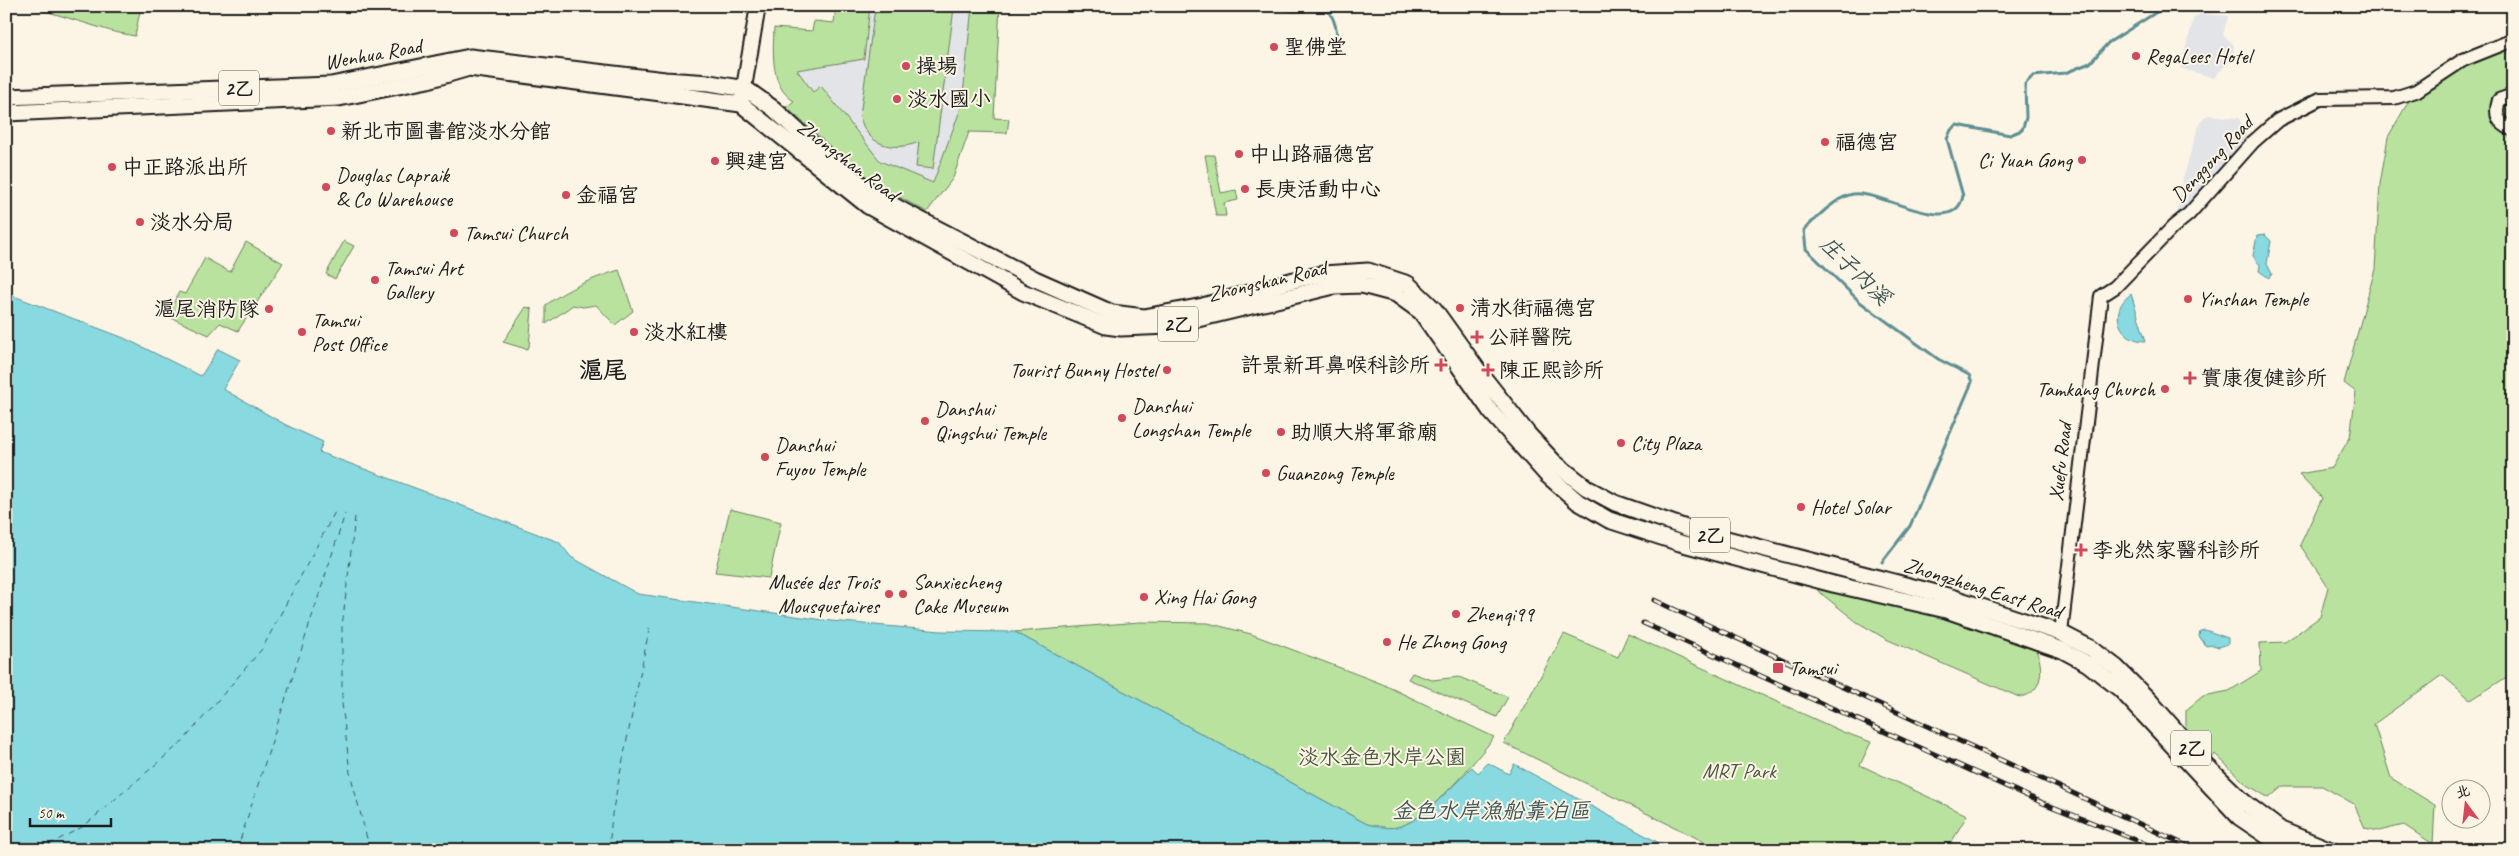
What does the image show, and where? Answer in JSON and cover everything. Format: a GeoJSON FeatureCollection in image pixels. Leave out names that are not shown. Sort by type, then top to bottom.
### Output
{"type":"FeatureCollection","features":[{"type":"Feature","properties":{"kind":"main road"},"geometry":{"type":"LineString","coordinates":[[741,104],[746,89],[758,6]]}},
{"type":"Feature","properties":{"kind":"main road","name":"Wenhua Road"},"geometry":{"type":"LineString","coordinates":[[6,97],[331,85],[470,57],[665,80],[710,83],[746,89]]}},
{"type":"Feature","properties":{"kind":"main road","name":"Wenhua Road"},"geometry":{"type":"LineString","coordinates":[[6,112],[339,98],[428,80],[469,68],[741,104]]}},
{"type":"Feature","properties":{"kind":"main road","name":"Zhongshan Road"},"geometry":{"type":"LineString","coordinates":[[746,89],[774,109],[816,148],[872,193],[1035,279],[1112,313],[1144,317],[1195,308],[1266,287],[1323,274],[1368,270],[1408,284],[1434,309],[1480,373],[1528,434],[1555,463],[1587,488]]}},
{"type":"Feature","properties":{"kind":"main road","name":"Zhongshan Road"},"geometry":{"type":"LineString","coordinates":[[741,104],[868,206],[1023,292],[1106,326],[1121,328],[1169,326],[1334,286],[1362,285],[1396,294],[1421,312],[1491,412],[1546,474],[1578,502]]}},
{"type":"Feature","properties":{"kind":"main road","name":"Zhongzheng East Road"},"geometry":{"type":"LineString","coordinates":[[1587,488],[1616,503],[1692,530],[1948,596],[2061,632],[2092,649],[2116,667],[2244,802],[2281,830],[2331,850]]}},
{"type":"Feature","properties":{"kind":"main road","name":"Zhongzheng East Road"},"geometry":{"type":"LineString","coordinates":[[1578,502],[1609,520],[1680,543],[1834,584],[1946,610],[2062,650],[2088,664],[2120,689],[2239,817],[2270,838],[2293,850]]}},
{"type":"Feature","properties":{"kind":"street","name":"Denggong Road"},"geometry":{"type":"LineString","coordinates":[[2101,296],[2115,287],[2173,227],[2189,214],[2253,142],[2278,120],[2320,99],[2394,98],[2416,91],[2463,60],[2513,40]]}},
{"type":"Feature","properties":{"kind":"street"},"geometry":{"type":"LineString","coordinates":[[2513,95],[2499,100],[2496,109],[2497,118],[2504,126],[2513,130]]}},
{"type":"Feature","properties":{"kind":"street","name":"Xuefu Road"},"geometry":{"type":"LineString","coordinates":[[2061,632],[2101,296]]}},
{"type":"Feature","properties":{"kind":"shaded area","name":"操場"},"geometry":{"type":"Polygon","coordinates":[[[870,6],[972,6],[962,105],[933,183],[880,161],[821,86],[813,92],[797,69],[864,59],[870,6]]]}},
{"type":"Feature","properties":{"kind":"shaded area"},"geometry":{"type":"Polygon","coordinates":[[[2201,14],[2228,16],[2223,35],[2234,45],[2233,57],[2214,78],[2180,68],[2194,17],[2201,14]]]}},
{"type":"Feature","properties":{"kind":"shaded area"},"geometry":{"type":"Polygon","coordinates":[[[2207,115],[2239,118],[2248,140],[2177,218],[2180,189],[2199,124],[2207,115]]]}},
{"type":"Feature","properties":{"kind":"green space"},"geometry":{"type":"Polygon","coordinates":[[[29,6],[141,6],[135,36],[114,32],[29,6]]]}},
{"type":"Feature","properties":{"kind":"green space"},"geometry":{"type":"Polygon","coordinates":[[[836,6],[870,6],[864,59],[797,70],[813,92],[821,86],[880,161],[933,183],[962,105],[972,6],[1000,6],[994,118],[1009,119],[1007,133],[969,132],[953,178],[927,212],[865,178],[786,107],[794,101],[786,95],[777,78],[773,48],[774,28],[812,31],[814,21],[834,23],[836,6]]]}},
{"type":"Feature","properties":{"kind":"green space","name":"操場"},"geometry":{"type":"Polygon","coordinates":[[[877,6],[954,8],[933,169],[916,167],[919,142],[900,146],[882,144],[868,134],[863,126],[860,116],[874,15],[877,6]]]}},
{"type":"Feature","properties":{"kind":"green space"},"geometry":{"type":"Polygon","coordinates":[[[2513,46],[2513,673],[2471,700],[2442,675],[2374,724],[2391,778],[2435,805],[2433,844],[2404,825],[2379,831],[2365,828],[2354,804],[2322,786],[2283,786],[2269,798],[2246,784],[2215,754],[2208,764],[2182,733],[2186,726],[2186,710],[2203,696],[2229,691],[2261,671],[2260,643],[2285,642],[2320,617],[2328,587],[2300,545],[2322,498],[2299,474],[2332,468],[2350,437],[2356,392],[2344,383],[2375,269],[2380,184],[2388,137],[2411,97],[2462,66],[2513,46]]]}},
{"type":"Feature","properties":{"kind":"green space"},"geometry":{"type":"Polygon","coordinates":[[[1205,155],[1214,155],[1221,193],[1236,190],[1238,200],[1224,203],[1226,216],[1216,216],[1205,155]]]}},
{"type":"Feature","properties":{"kind":"green space"},"geometry":{"type":"Polygon","coordinates":[[[344,241],[354,246],[335,279],[326,274],[344,241]]]}},
{"type":"Feature","properties":{"kind":"green space"},"geometry":{"type":"Polygon","coordinates":[[[246,242],[283,263],[238,331],[220,323],[209,335],[167,316],[179,292],[185,294],[205,258],[230,272],[246,242]]]}},
{"type":"Feature","properties":{"kind":"green space"},"geometry":{"type":"Polygon","coordinates":[[[619,270],[633,311],[615,325],[596,305],[583,307],[573,305],[546,324],[546,305],[580,284],[619,270]]]}},
{"type":"Feature","properties":{"kind":"green space"},"geometry":{"type":"Polygon","coordinates":[[[526,307],[532,309],[529,347],[526,349],[503,342],[526,307]]]}},
{"type":"Feature","properties":{"kind":"green space"},"geometry":{"type":"Polygon","coordinates":[[[730,509],[781,522],[769,578],[715,572],[730,509]]]}},
{"type":"Feature","properties":{"kind":"green space"},"geometry":{"type":"Polygon","coordinates":[[[1817,586],[1827,586],[1937,616],[2034,647],[2038,654],[2041,670],[2038,685],[2027,695],[2019,697],[1886,639],[1857,622],[1818,591],[1817,586]]]}},
{"type":"Feature","properties":{"kind":"green space","name":"淡水金色水岸公園"},"geometry":{"type":"Polygon","coordinates":[[[1140,622],[1208,623],[1251,634],[1380,683],[1494,737],[1451,787],[1425,812],[1412,821],[1392,828],[1367,824],[1015,632],[1140,622]]]}},
{"type":"Feature","properties":{"kind":"green space","name":"MRT Park"},"geometry":{"type":"Polygon","coordinates":[[[1564,634],[1618,657],[1628,634],[1843,732],[1871,742],[1860,765],[1967,815],[1947,850],[1721,850],[1504,743],[1564,634]]]}},
{"type":"Feature","properties":{"kind":"green space"},"geometry":{"type":"Polygon","coordinates":[[[1412,673],[1432,680],[1459,677],[1508,697],[1497,717],[1408,679],[1412,673]]]}},
{"type":"Feature","properties":{"kind":"water"},"geometry":{"type":"Polygon","coordinates":[[[2265,235],[2271,241],[2267,264],[2272,274],[2269,278],[2259,271],[2260,265],[2253,256],[2257,236],[2265,235]]]}},
{"type":"Feature","properties":{"kind":"water","name":"金色水岸漁船靠泊區"},"geometry":{"type":"Polygon","coordinates":[[[6,293],[124,338],[201,376],[218,349],[240,360],[223,389],[286,425],[323,442],[319,452],[559,542],[571,557],[638,594],[831,621],[941,631],[1015,632],[1367,824],[1388,828],[1401,826],[1429,809],[1472,767],[1478,773],[1488,763],[1509,774],[1514,764],[1672,850],[6,850],[6,293]]]}},
{"type":"Feature","properties":{"kind":"water"},"geometry":{"type":"Polygon","coordinates":[[[2131,294],[2146,341],[2136,340],[2129,336],[2119,324],[2120,308],[2131,294]]]}},
{"type":"Feature","properties":{"kind":"water"},"geometry":{"type":"Polygon","coordinates":[[[2205,630],[2228,638],[2228,644],[2219,647],[2213,645],[2206,646],[2199,636],[2200,631],[2205,630]]]}},
{"type":"Feature","properties":{"kind":"waterway"},"geometry":{"type":"LineString","coordinates":[[1275,6],[1292,11],[1326,11],[1334,20],[1338,41]]}},
{"type":"Feature","properties":{"kind":"waterway","name":"庄子內溪"},"geometry":{"type":"LineString","coordinates":[[1882,562],[1910,526],[1972,382],[1969,375],[1938,359],[1860,302],[1806,249],[1804,230],[1833,204],[1853,194],[1865,194],[1914,210],[1931,213],[1946,214],[1957,208],[1963,196],[1947,139],[1951,130],[1957,125],[2010,135],[2022,130],[2026,118],[2025,84],[2033,76],[2065,73],[2090,63],[2108,43],[2166,6]]}},
{"type":"Feature","properties":{"kind":"ferry route"},"geometry":{"type":"LineString","coordinates":[[39,850],[84,826],[183,741],[262,649],[336,510]]}},
{"type":"Feature","properties":{"kind":"ferry route"},"geometry":{"type":"LineString","coordinates":[[237,850],[345,514]]}},
{"type":"Feature","properties":{"kind":"ferry route"},"geometry":{"type":"LineString","coordinates":[[355,517],[342,627],[342,703],[350,773],[370,850]]}},
{"type":"Feature","properties":{"kind":"ferry route"},"geometry":{"type":"LineString","coordinates":[[609,850],[612,814],[650,625]]}},
{"type":"Feature","properties":{"kind":"railway"},"geometry":{"type":"LineString","coordinates":[[1654,600],[2196,850]]}},
{"type":"Feature","properties":{"kind":"railway"},"geometry":{"type":"LineString","coordinates":[[1643,623],[2043,803],[2161,850]]}},
{"type":"Feature","properties":{"kind":"place","name":"聖佛堂"},"geometry":{"type":"Point","coordinates":[1274,47]}},
{"type":"Feature","properties":{"kind":"place","name":"RegaLees Hotel"},"geometry":{"type":"Point","coordinates":[2136,56]}},
{"type":"Feature","properties":{"kind":"place","name":"操場"},"geometry":{"type":"Point","coordinates":[906,66]}},
{"type":"Feature","properties":{"kind":"place","name":"淡水國小"},"geometry":{"type":"Point","coordinates":[897,99]}},
{"type":"Feature","properties":{"kind":"place","name":"新北市圖書館淡水分館"},"geometry":{"type":"Point","coordinates":[331,131]}},
{"type":"Feature","properties":{"kind":"place","name":"福德宮"},"geometry":{"type":"Point","coordinates":[1825,142]}},
{"type":"Feature","properties":{"kind":"place","name":"中山路福德宮"},"geometry":{"type":"Point","coordinates":[1239,154]}},
{"type":"Feature","properties":{"kind":"place","name":"Ci Yuan Gong"},"geometry":{"type":"Point","coordinates":[2082,160]}},
{"type":"Feature","properties":{"kind":"place","name":"興建宮"},"geometry":{"type":"Point","coordinates":[715,161]}},
{"type":"Feature","properties":{"kind":"place","name":"中正路派出所"},"geometry":{"type":"Point","coordinates":[112,167]}},
{"type":"Feature","properties":{"kind":"place","name":"Douglas Lapraik & Co Warehouse"},"geometry":{"type":"Point","coordinates":[326,187]}},
{"type":"Feature","properties":{"kind":"place","name":"長庚活動中心"},"geometry":{"type":"Point","coordinates":[1245,189]}},
{"type":"Feature","properties":{"kind":"place","name":"金福宮"},"geometry":{"type":"Point","coordinates":[566,195]}},
{"type":"Feature","properties":{"kind":"place","name":"淡水分局"},"geometry":{"type":"Point","coordinates":[140,222]}},
{"type":"Feature","properties":{"kind":"place","name":"Tamsui Church"},"geometry":{"type":"Point","coordinates":[454,233]}},
{"type":"Feature","properties":{"kind":"place","name":"Tamsui Art Gallery"},"geometry":{"type":"Point","coordinates":[375,280]}},
{"type":"Feature","properties":{"kind":"place","name":"Yinshan Temple"},"geometry":{"type":"Point","coordinates":[2188,299]}},
{"type":"Feature","properties":{"kind":"place","name":"清水街福德宮"},"geometry":{"type":"Point","coordinates":[1460,308]}},
{"type":"Feature","properties":{"kind":"place","name":"滬尾消防隊"},"geometry":{"type":"Point","coordinates":[269,309]}},
{"type":"Feature","properties":{"kind":"place","name":"Tamsui Post Office"},"geometry":{"type":"Point","coordinates":[302,332]}},
{"type":"Feature","properties":{"kind":"place","name":"淡水紅樓"},"geometry":{"type":"Point","coordinates":[634,332]}},
{"type":"Feature","properties":{"kind":"place","name":"公祥醫院"},"geometry":{"type":"Point","coordinates":[1477,337]}},
{"type":"Feature","properties":{"kind":"place","name":"許景新耳鼻喉科診所"},"geometry":{"type":"Point","coordinates":[1441,365]}},
{"type":"Feature","properties":{"kind":"place","name":"Tourist Bunny Hostel"},"geometry":{"type":"Point","coordinates":[1167,370]}},
{"type":"Feature","properties":{"kind":"place","name":"陳正煕診所"},"geometry":{"type":"Point","coordinates":[1488,370]}},
{"type":"Feature","properties":{"kind":"place","name":"實康復健診所"},"geometry":{"type":"Point","coordinates":[2190,378]}},
{"type":"Feature","properties":{"kind":"place","name":"Tamkang Church"},"geometry":{"type":"Point","coordinates":[2165,389]}},
{"type":"Feature","properties":{"kind":"place","name":"Danshui Longshan Temple"},"geometry":{"type":"Point","coordinates":[1122,418]}},
{"type":"Feature","properties":{"kind":"place","name":"Danshui Qingshui Temple"},"geometry":{"type":"Point","coordinates":[925,421]}},
{"type":"Feature","properties":{"kind":"place","name":"助順大將軍爺廟"},"geometry":{"type":"Point","coordinates":[1281,432]}},
{"type":"Feature","properties":{"kind":"place","name":"City Plaza"},"geometry":{"type":"Point","coordinates":[1621,443]}},
{"type":"Feature","properties":{"kind":"place","name":"Danshui Fuyou Temple"},"geometry":{"type":"Point","coordinates":[765,457]}},
{"type":"Feature","properties":{"kind":"place","name":"Guanzong Temple"},"geometry":{"type":"Point","coordinates":[1266,473]}},
{"type":"Feature","properties":{"kind":"place","name":"Hotel Solar"},"geometry":{"type":"Point","coordinates":[1801,507]}},
{"type":"Feature","properties":{"kind":"place","name":"李兆然家醫科診所"},"geometry":{"type":"Point","coordinates":[2081,550]}},
{"type":"Feature","properties":{"kind":"place","name":"Musée des Trois Mousquetaires"},"geometry":{"type":"Point","coordinates":[889,594]}},
{"type":"Feature","properties":{"kind":"place","name":"Sanxiecheng Cake Museum"},"geometry":{"type":"Point","coordinates":[903,594]}},
{"type":"Feature","properties":{"kind":"place","name":"Xing Hai Gong"},"geometry":{"type":"Point","coordinates":[1144,597]}},
{"type":"Feature","properties":{"kind":"place","name":"Zhenqi99"},"geometry":{"type":"Point","coordinates":[1456,614]}},
{"type":"Feature","properties":{"kind":"place","name":"He Zhong Gong"},"geometry":{"type":"Point","coordinates":[1387,642]}},
{"type":"Feature","properties":{"kind":"place","name":"Tamsui"},"geometry":{"type":"Point","coordinates":[1778,668]}},
{"type":"Feature","properties":{"kind":"district","name":"滬尾"},"geometry":{"type":"Point","coordinates":[603,370]}}]}
